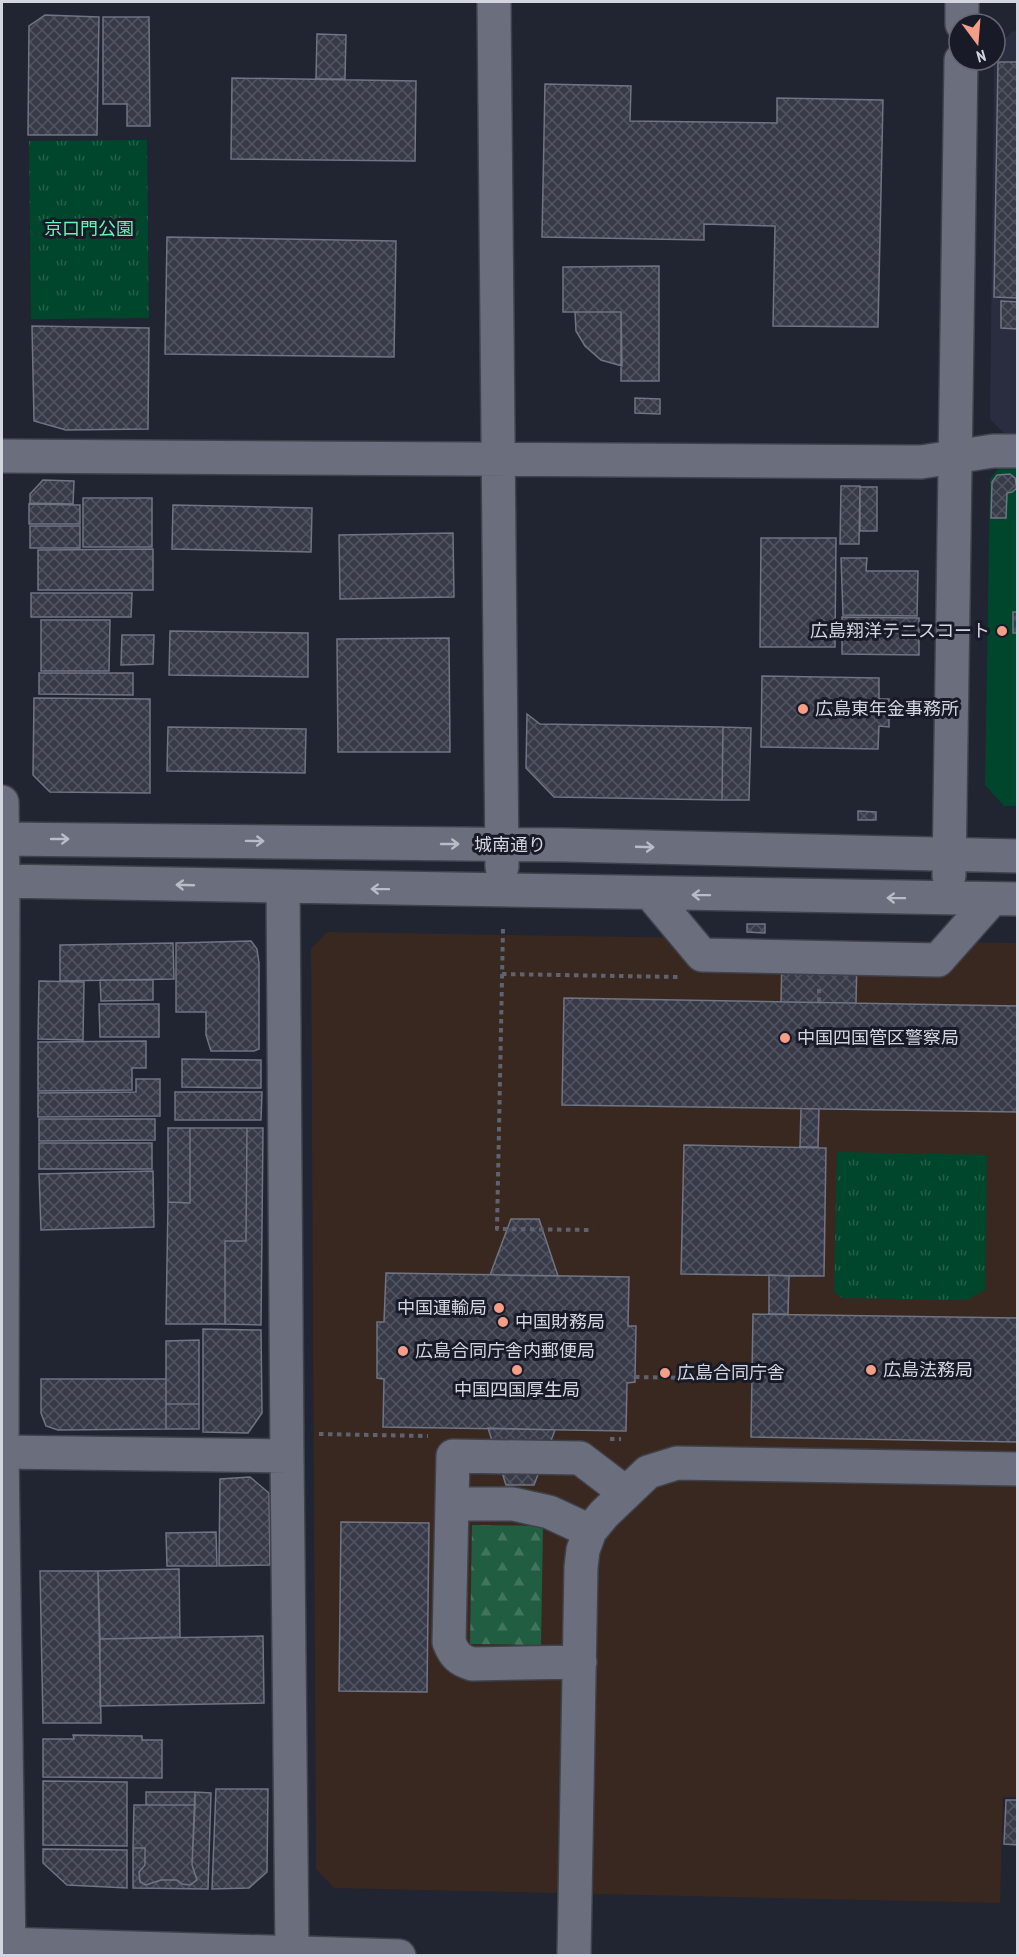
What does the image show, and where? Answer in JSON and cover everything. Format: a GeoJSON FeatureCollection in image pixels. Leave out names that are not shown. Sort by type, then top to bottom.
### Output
{"type":"FeatureCollection","features":[{"type":"Feature","properties":{"kind":"street"},"geometry":{"type":"LineString","coordinates":[[494,2],[502,891]]}},
{"type":"Feature","properties":{"kind":"street"},"geometry":{"type":"LineString","coordinates":[[948,899],[961,72]]}},
{"type":"Feature","properties":{"kind":"street"},"geometry":{"type":"LineString","coordinates":[[2,456],[921,462],[993,451],[1017,451]]}},
{"type":"Feature","properties":{"kind":"street"},"geometry":{"type":"LineString","coordinates":[[2,802],[2,1452],[6,1948],[292,1952],[399,1956]]}},
{"type":"Feature","properties":{"kind":"street","name":"城南通り"},"geometry":{"type":"LineString","coordinates":[[2,839],[502,844],[1017,856]]}},
{"type":"Feature","properties":{"kind":"street"},"geometry":{"type":"LineString","coordinates":[[2,881],[284,888],[1005,899]]}},
{"type":"Feature","properties":{"kind":"street"},"geometry":{"type":"LineString","coordinates":[[284,888],[286,1455],[292,1952]]}},
{"type":"Feature","properties":{"kind":"street"},"geometry":{"type":"LineString","coordinates":[[651,894],[702,956],[938,960],[1005,899]]}},
{"type":"Feature","properties":{"kind":"street"},"geometry":{"type":"LineString","coordinates":[[2,1452],[286,1455]]}},
{"type":"Feature","properties":{"kind":"street"},"geometry":{"type":"LineString","coordinates":[[580,1662],[472,1664],[460,1661],[453,1652],[449,1642],[453,1456],[580,1458],[626,1493]]}},
{"type":"Feature","properties":{"kind":"street"},"geometry":{"type":"LineString","coordinates":[[574,1956],[581,1567],[583,1550],[590,1531],[648,1472],[677,1463],[1017,1469]]}},
{"type":"Feature","properties":{"kind":"street"},"geometry":{"type":"LineString","coordinates":[[453,1504],[513,1504],[549,1512],[590,1531]]}},
{"type":"Feature","properties":{"kind":"path"},"geometry":{"type":"LineString","coordinates":[[503,929],[497,1229],[593,1230]]}},
{"type":"Feature","properties":{"kind":"path"},"geometry":{"type":"LineString","coordinates":[[502,974],[679,977]]}},
{"type":"Feature","properties":{"kind":"path"},"geometry":{"type":"LineString","coordinates":[[635,1377],[752,1379]]}},
{"type":"Feature","properties":{"kind":"shaded area"},"geometry":{"type":"Polygon","coordinates":[[[1013,31],[1017,32],[1017,437],[1008,437],[990,419],[994,72],[1007,72],[1007,37],[1013,31]]]}},
{"type":"Feature","properties":{"kind":"shaded area","name":"広島合同庁舎"},"geometry":{"type":"Polygon","coordinates":[[[327,932],[1017,943],[1018,1797],[1003,1797],[1000,1903],[334,1888],[316,1869],[311,949],[327,932]]]}},
{"type":"Feature","properties":{"kind":"green space","name":"京口門公園"},"geometry":{"type":"Polygon","coordinates":[[[147,140],[149,318],[31,319],[29,141],[147,140]]]}},
{"type":"Feature","properties":{"kind":"green space","name":"広島翔洋テニスコート"},"geometry":{"type":"Polygon","coordinates":[[[1004,463],[1017,463],[1017,806],[1004,806],[985,785],[990,478],[1004,463]]]}},
{"type":"Feature","properties":{"kind":"green space"},"geometry":{"type":"Polygon","coordinates":[[[837,1152],[987,1155],[985,1290],[967,1300],[842,1298],[834,1292],[837,1152]]]}},
{"type":"Feature","properties":{"kind":"green space"},"geometry":{"type":"Polygon","coordinates":[[[472,1525],[543,1526],[541,1645],[470,1644],[472,1525]]]}},
{"type":"Feature","properties":{"kind":"building"},"geometry":{"type":"Polygon","coordinates":[[[45,15],[99,17],[97,135],[28,135],[29,26],[45,15]]]}},
{"type":"Feature","properties":{"kind":"building"},"geometry":{"type":"Polygon","coordinates":[[[103,17],[149,17],[150,126],[127,126],[127,104],[103,104],[103,17]]]}},
{"type":"Feature","properties":{"kind":"building"},"geometry":{"type":"Polygon","coordinates":[[[317,34],[346,35],[345,79],[316,79],[317,34]]]}},
{"type":"Feature","properties":{"kind":"building"},"geometry":{"type":"Polygon","coordinates":[[[1007,62],[1018,62],[1018,298],[994,297],[998,72],[1007,72],[1007,62]]]}},
{"type":"Feature","properties":{"kind":"building"},"geometry":{"type":"Polygon","coordinates":[[[232,78],[416,81],[415,161],[231,159],[232,78]]]}},
{"type":"Feature","properties":{"kind":"building"},"geometry":{"type":"Polygon","coordinates":[[[545,84],[631,86],[630,121],[777,123],[777,98],[883,100],[878,327],[773,326],[775,226],[704,224],[704,240],[542,237],[545,84]]]}},
{"type":"Feature","properties":{"kind":"building"},"geometry":{"type":"Polygon","coordinates":[[[167,237],[396,241],[394,357],[165,354],[167,237]]]}},
{"type":"Feature","properties":{"kind":"building"},"geometry":{"type":"Polygon","coordinates":[[[659,266],[659,381],[621,381],[621,312],[563,312],[563,267],[659,266]]]}},
{"type":"Feature","properties":{"kind":"building"},"geometry":{"type":"Polygon","coordinates":[[[1001,301],[1018,302],[1018,329],[1001,328],[1001,301]]]}},
{"type":"Feature","properties":{"kind":"building"},"geometry":{"type":"Polygon","coordinates":[[[575,312],[621,312],[622,366],[601,360],[585,346],[576,331],[575,312]]]}},
{"type":"Feature","properties":{"kind":"building"},"geometry":{"type":"Polygon","coordinates":[[[32,326],[149,328],[148,429],[66,430],[34,421],[32,326]]]}},
{"type":"Feature","properties":{"kind":"building"},"geometry":{"type":"Polygon","coordinates":[[[635,398],[660,399],[660,414],[635,413],[635,398]]]}},
{"type":"Feature","properties":{"kind":"building"},"geometry":{"type":"Polygon","coordinates":[[[1010,474],[1015,478],[1017,488],[1007,493],[1006,518],[991,518],[992,482],[997,475],[1010,474]]]}},
{"type":"Feature","properties":{"kind":"building"},"geometry":{"type":"Polygon","coordinates":[[[43,480],[74,481],[73,504],[30,503],[30,494],[43,480]]]}},
{"type":"Feature","properties":{"kind":"building"},"geometry":{"type":"Polygon","coordinates":[[[841,486],[860,486],[859,544],[840,544],[841,486]]]}},
{"type":"Feature","properties":{"kind":"building"},"geometry":{"type":"Polygon","coordinates":[[[860,487],[877,487],[877,531],[860,531],[860,487]]]}},
{"type":"Feature","properties":{"kind":"building"},"geometry":{"type":"Polygon","coordinates":[[[83,498],[152,498],[152,547],[83,547],[83,498]]]}},
{"type":"Feature","properties":{"kind":"building"},"geometry":{"type":"Polygon","coordinates":[[[29,504],[80,505],[80,524],[29,524],[29,504]]]}},
{"type":"Feature","properties":{"kind":"building"},"geometry":{"type":"Polygon","coordinates":[[[173,505],[312,508],[311,552],[172,549],[173,505]]]}},
{"type":"Feature","properties":{"kind":"building"},"geometry":{"type":"Polygon","coordinates":[[[30,526],[80,526],[80,548],[30,548],[30,526]]]}},
{"type":"Feature","properties":{"kind":"building"},"geometry":{"type":"Polygon","coordinates":[[[453,533],[454,597],[340,599],[339,535],[453,533]]]}},
{"type":"Feature","properties":{"kind":"building"},"geometry":{"type":"Polygon","coordinates":[[[761,538],[836,538],[835,647],[760,647],[761,538]]]}},
{"type":"Feature","properties":{"kind":"building"},"geometry":{"type":"Polygon","coordinates":[[[153,549],[153,590],[38,590],[38,550],[153,549]]]}},
{"type":"Feature","properties":{"kind":"building"},"geometry":{"type":"Polygon","coordinates":[[[841,558],[867,558],[866,571],[918,571],[917,616],[843,615],[841,558]]]}},
{"type":"Feature","properties":{"kind":"building"},"geometry":{"type":"Polygon","coordinates":[[[31,593],[132,593],[131,617],[31,617],[31,593]]]}},
{"type":"Feature","properties":{"kind":"building"},"geometry":{"type":"Polygon","coordinates":[[[1013,612],[1018,612],[1018,633],[1013,633],[1013,612]]]}},
{"type":"Feature","properties":{"kind":"building"},"geometry":{"type":"Polygon","coordinates":[[[842,617],[919,618],[919,655],[842,654],[842,617]]]}},
{"type":"Feature","properties":{"kind":"building"},"geometry":{"type":"Polygon","coordinates":[[[41,620],[110,620],[109,671],[41,671],[41,620]]]}},
{"type":"Feature","properties":{"kind":"building"},"geometry":{"type":"Polygon","coordinates":[[[170,631],[308,633],[308,677],[169,675],[170,631]]]}},
{"type":"Feature","properties":{"kind":"building"},"geometry":{"type":"Polygon","coordinates":[[[122,635],[154,635],[153,664],[121,665],[122,635]]]}},
{"type":"Feature","properties":{"kind":"building"},"geometry":{"type":"Polygon","coordinates":[[[449,638],[450,752],[338,752],[337,639],[449,638]]]}},
{"type":"Feature","properties":{"kind":"building"},"geometry":{"type":"Polygon","coordinates":[[[39,673],[133,673],[133,695],[39,694],[39,673]]]}},
{"type":"Feature","properties":{"kind":"building"},"geometry":{"type":"Polygon","coordinates":[[[762,676],[879,678],[879,699],[889,699],[889,727],[879,726],[878,749],[761,747],[762,676]]]}},
{"type":"Feature","properties":{"kind":"building"},"geometry":{"type":"Polygon","coordinates":[[[34,698],[150,699],[150,793],[50,792],[33,775],[34,698]]]}},
{"type":"Feature","properties":{"kind":"building"},"geometry":{"type":"Polygon","coordinates":[[[527,714],[540,724],[723,727],[722,800],[554,797],[526,768],[527,714]]]}},
{"type":"Feature","properties":{"kind":"building"},"geometry":{"type":"Polygon","coordinates":[[[168,727],[306,729],[305,773],[167,771],[168,727]]]}},
{"type":"Feature","properties":{"kind":"building"},"geometry":{"type":"Polygon","coordinates":[[[723,727],[751,728],[749,800],[722,800],[723,727]]]}},
{"type":"Feature","properties":{"kind":"building"},"geometry":{"type":"Polygon","coordinates":[[[858,811],[876,812],[876,820],[858,820],[858,811]]]}},
{"type":"Feature","properties":{"kind":"building"},"geometry":{"type":"Polygon","coordinates":[[[747,924],[765,924],[765,933],[747,932],[747,924]]]}},
{"type":"Feature","properties":{"kind":"building"},"geometry":{"type":"Polygon","coordinates":[[[251,941],[257,949],[259,963],[259,1049],[211,1051],[206,1035],[206,1012],[176,1012],[176,943],[251,941]]]}},
{"type":"Feature","properties":{"kind":"building"},"geometry":{"type":"Polygon","coordinates":[[[173,943],[174,979],[60,981],[60,945],[173,943]]]}},
{"type":"Feature","properties":{"kind":"building"},"geometry":{"type":"Polygon","coordinates":[[[782,958],[857,959],[856,1003],[781,1002],[782,958]]]}},
{"type":"Feature","properties":{"kind":"building"},"geometry":{"type":"Polygon","coordinates":[[[100,980],[153,980],[153,1000],[101,1001],[100,980]]]}},
{"type":"Feature","properties":{"kind":"building"},"geometry":{"type":"Polygon","coordinates":[[[39,981],[84,982],[83,1040],[38,1039],[39,981]]]}},
{"type":"Feature","properties":{"kind":"building"},"geometry":{"type":"Polygon","coordinates":[[[564,998],[1018,1006],[1018,1112],[562,1105],[564,998]]]}},
{"type":"Feature","properties":{"kind":"building"},"geometry":{"type":"Polygon","coordinates":[[[99,1004],[159,1004],[159,1037],[100,1037],[99,1004]]]}},
{"type":"Feature","properties":{"kind":"building"},"geometry":{"type":"Polygon","coordinates":[[[146,1041],[146,1068],[132,1068],[132,1090],[38,1091],[38,1042],[146,1041]]]}},
{"type":"Feature","properties":{"kind":"building"},"geometry":{"type":"Polygon","coordinates":[[[182,1059],[261,1060],[261,1088],[182,1087],[182,1059]]]}},
{"type":"Feature","properties":{"kind":"building"},"geometry":{"type":"Polygon","coordinates":[[[136,1079],[160,1079],[160,1116],[38,1117],[38,1093],[136,1092],[136,1079]]]}},
{"type":"Feature","properties":{"kind":"building"},"geometry":{"type":"Polygon","coordinates":[[[175,1092],[262,1092],[261,1120],[175,1120],[175,1092]]]}},
{"type":"Feature","properties":{"kind":"building"},"geometry":{"type":"Polygon","coordinates":[[[801,1109],[819,1109],[818,1147],[800,1147],[801,1109]]]}},
{"type":"Feature","properties":{"kind":"building"},"geometry":{"type":"Polygon","coordinates":[[[39,1119],[155,1119],[155,1140],[39,1141],[39,1119]]]}},
{"type":"Feature","properties":{"kind":"building"},"geometry":{"type":"Polygon","coordinates":[[[168,1128],[190,1128],[190,1203],[168,1202],[168,1128]]]}},
{"type":"Feature","properties":{"kind":"building"},"geometry":{"type":"Polygon","coordinates":[[[190,1128],[247,1128],[246,1241],[225,1241],[225,1324],[166,1324],[168,1202],[190,1203],[190,1128]]]}},
{"type":"Feature","properties":{"kind":"building"},"geometry":{"type":"Polygon","coordinates":[[[247,1128],[263,1128],[261,1325],[225,1324],[225,1241],[246,1241],[247,1128]]]}},
{"type":"Feature","properties":{"kind":"building"},"geometry":{"type":"Polygon","coordinates":[[[39,1143],[152,1143],[152,1169],[39,1169],[39,1143]]]}},
{"type":"Feature","properties":{"kind":"building"},"geometry":{"type":"Polygon","coordinates":[[[684,1145],[826,1148],[824,1276],[681,1274],[684,1145]]]}},
{"type":"Feature","properties":{"kind":"building"},"geometry":{"type":"Polygon","coordinates":[[[153,1171],[154,1227],[41,1230],[39,1174],[153,1171]]]}},
{"type":"Feature","properties":{"kind":"building"},"geometry":{"type":"Polygon","coordinates":[[[511,1219],[539,1219],[558,1276],[490,1275],[511,1219]]]}},
{"type":"Feature","properties":{"kind":"building"},"geometry":{"type":"Polygon","coordinates":[[[386,1273],[629,1277],[628,1326],[636,1326],[635,1382],[627,1383],[626,1431],[383,1427],[384,1379],[377,1378],[377,1322],[384,1322],[386,1273]]]}},
{"type":"Feature","properties":{"kind":"building"},"geometry":{"type":"Polygon","coordinates":[[[769,1275],[789,1276],[788,1314],[769,1314],[769,1275]]]}},
{"type":"Feature","properties":{"kind":"building"},"geometry":{"type":"Polygon","coordinates":[[[753,1314],[1018,1318],[1018,1442],[751,1437],[753,1314]]]}},
{"type":"Feature","properties":{"kind":"building"},"geometry":{"type":"Polygon","coordinates":[[[203,1329],[261,1330],[262,1413],[248,1433],[203,1432],[203,1329]]]}},
{"type":"Feature","properties":{"kind":"building"},"geometry":{"type":"Polygon","coordinates":[[[199,1340],[199,1404],[166,1404],[166,1341],[199,1340]]]}},
{"type":"Feature","properties":{"kind":"building"},"geometry":{"type":"Polygon","coordinates":[[[41,1379],[166,1379],[166,1429],[58,1430],[46,1426],[41,1413],[41,1379]]]}},
{"type":"Feature","properties":{"kind":"building"},"geometry":{"type":"Polygon","coordinates":[[[166,1404],[199,1404],[199,1429],[166,1429],[166,1404]]]}},
{"type":"Feature","properties":{"kind":"building"},"geometry":{"type":"Polygon","coordinates":[[[488,1428],[555,1430],[534,1485],[506,1485],[488,1428]]]}},
{"type":"Feature","properties":{"kind":"building"},"geometry":{"type":"Polygon","coordinates":[[[250,1477],[269,1493],[270,1565],[219,1566],[220,1479],[250,1477]]]}},
{"type":"Feature","properties":{"kind":"building"},"geometry":{"type":"Polygon","coordinates":[[[341,1522],[429,1523],[427,1692],[339,1691],[341,1522]]]}},
{"type":"Feature","properties":{"kind":"building"},"geometry":{"type":"Polygon","coordinates":[[[216,1532],[217,1566],[167,1566],[166,1533],[216,1532]]]}},
{"type":"Feature","properties":{"kind":"building"},"geometry":{"type":"Polygon","coordinates":[[[179,1569],[180,1637],[100,1639],[98,1571],[179,1569]]]}},
{"type":"Feature","properties":{"kind":"building"},"geometry":{"type":"Polygon","coordinates":[[[40,1571],[98,1571],[101,1723],[43,1723],[40,1571]]]}},
{"type":"Feature","properties":{"kind":"building"},"geometry":{"type":"Polygon","coordinates":[[[263,1636],[264,1703],[100,1706],[100,1639],[263,1636]]]}},
{"type":"Feature","properties":{"kind":"building"},"geometry":{"type":"Polygon","coordinates":[[[73,1735],[142,1736],[142,1740],[162,1740],[162,1778],[43,1777],[43,1739],[74,1739],[73,1735]]]}},
{"type":"Feature","properties":{"kind":"building"},"geometry":{"type":"Polygon","coordinates":[[[43,1781],[127,1782],[127,1846],[43,1845],[43,1781]]]}},
{"type":"Feature","properties":{"kind":"building"},"geometry":{"type":"Polygon","coordinates":[[[216,1789],[268,1789],[267,1872],[249,1888],[212,1889],[216,1789]]]}},
{"type":"Feature","properties":{"kind":"building"},"geometry":{"type":"Polygon","coordinates":[[[146,1792],[195,1792],[195,1805],[146,1805],[146,1792]]]}},
{"type":"Feature","properties":{"kind":"building"},"geometry":{"type":"Polygon","coordinates":[[[195,1792],[211,1793],[208,1889],[133,1888],[133,1848],[145,1848],[145,1865],[139,1872],[140,1882],[146,1885],[161,1880],[177,1880],[182,1884],[190,1885],[197,1880],[192,1865],[195,1792]]]}},
{"type":"Feature","properties":{"kind":"building"},"geometry":{"type":"Polygon","coordinates":[[[1006,1800],[1018,1800],[1018,1845],[1004,1844],[1006,1800]]]}},
{"type":"Feature","properties":{"kind":"building"},"geometry":{"type":"Polygon","coordinates":[[[134,1805],[195,1805],[192,1865],[197,1880],[190,1885],[182,1884],[177,1880],[161,1880],[146,1885],[140,1882],[139,1872],[145,1865],[145,1848],[133,1848],[134,1805]]]}},
{"type":"Feature","properties":{"kind":"building"},"geometry":{"type":"Polygon","coordinates":[[[43,1849],[127,1850],[127,1888],[67,1885],[43,1863],[43,1849]]]}},
{"type":"Feature","properties":{"kind":"place","name":"広島翔洋テニスコート"},"geometry":{"type":"Point","coordinates":[1002,631]}},
{"type":"Feature","properties":{"kind":"place","name":"広島東年金事務所"},"geometry":{"type":"Point","coordinates":[803,709]}},
{"type":"Feature","properties":{"kind":"place","name":"中国四国管区警察局"},"geometry":{"type":"Point","coordinates":[785,1038]}},
{"type":"Feature","properties":{"kind":"place","name":"中国運輸局"},"geometry":{"type":"Point","coordinates":[499,1308]}},
{"type":"Feature","properties":{"kind":"place","name":"中国財務局"},"geometry":{"type":"Point","coordinates":[503,1322]}},
{"type":"Feature","properties":{"kind":"place","name":"広島合同庁舎内郵便局"},"geometry":{"type":"Point","coordinates":[403,1351]}},
{"type":"Feature","properties":{"kind":"place","name":"中国四国厚生局"},"geometry":{"type":"Point","coordinates":[517,1370]}},
{"type":"Feature","properties":{"kind":"place","name":"広島法務局"},"geometry":{"type":"Point","coordinates":[871,1370]}},
{"type":"Feature","properties":{"kind":"place","name":"広島合同庁舎"},"geometry":{"type":"Point","coordinates":[665,1373]}}]}
